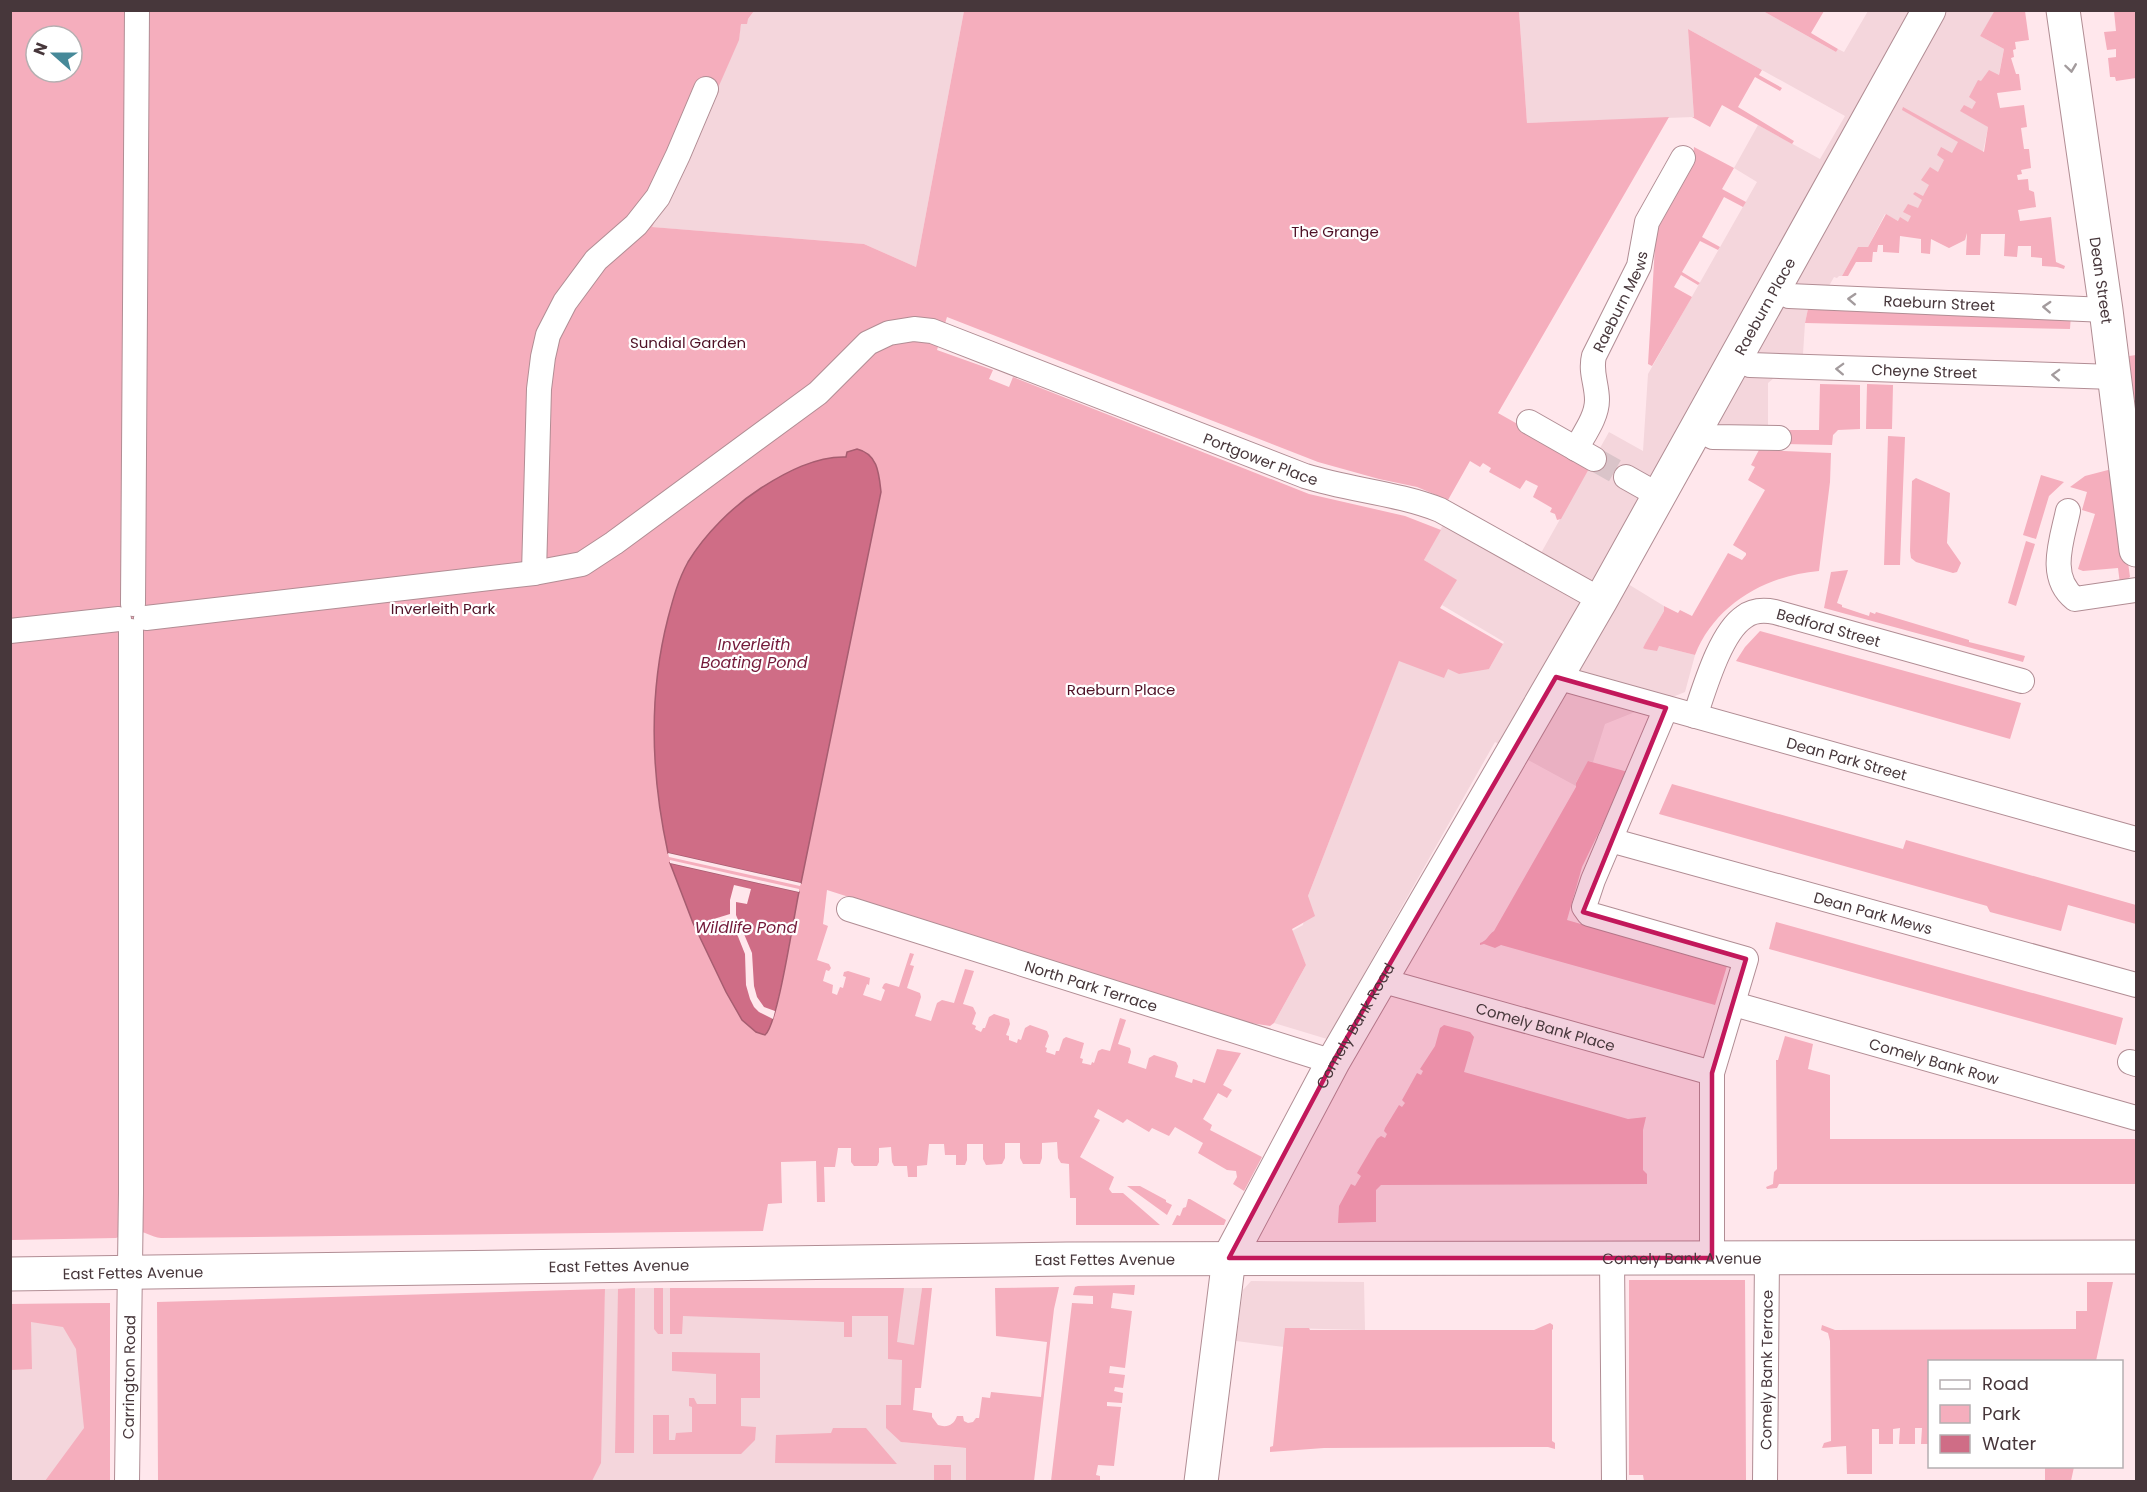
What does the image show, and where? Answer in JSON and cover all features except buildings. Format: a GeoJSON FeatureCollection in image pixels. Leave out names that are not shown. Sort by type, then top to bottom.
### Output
{"type":"FeatureCollection","features":[{"type":"Feature","properties":{"kind":"street","name":"Carrington Road"},"geometry":{"type":"LineString","coordinates":[[127,1482],[131,1193],[132,618],[137,10]]}},
{"type":"Feature","properties":{"kind":"street","name":"Raeburn Place"},"geometry":{"type":"LineString","coordinates":[[1601,600],[1929,10]]}},
{"type":"Feature","properties":{"kind":"street","name":"Dean Street"},"geometry":{"type":"LineString","coordinates":[[2063,10],[2106,310],[2136,550]]}},
{"type":"Feature","properties":{"kind":"street"},"geometry":{"type":"LineString","coordinates":[[10,631],[534,573],[539,389],[548,335],[565,302],[596,260],[636,225],[657,197],[706,89]]}},
{"type":"Feature","properties":{"kind":"street","name":"Raeburn Mews"},"geometry":{"type":"LineString","coordinates":[[1529,422],[1585,454],[1597,397],[1592,370],[1594,356],[1640,266],[1647,222],[1683,158]]}},
{"type":"Feature","properties":{"kind":"street","name":"Raeburn Street"},"geometry":{"type":"LineString","coordinates":[[1775,289],[1789,296],[2106,310]]}},
{"type":"Feature","properties":{"kind":"street","name":"Portgower Place"},"geometry":{"type":"LineString","coordinates":[[534,573],[582,564],[593,558],[818,393],[868,343],[889,333],[914,329],[932,331],[1325,483],[1416,502],[1440,510],[1601,600]]}},
{"type":"Feature","properties":{"kind":"street","name":"Cheyne Street"},"geometry":{"type":"LineString","coordinates":[[1736,358],[1750,365],[2114,377]]}},
{"type":"Feature","properties":{"kind":"street"},"geometry":{"type":"LineString","coordinates":[[1697,429],[1713,437],[1779,438]]}},
{"type":"Feature","properties":{"kind":"street"},"geometry":{"type":"LineString","coordinates":[[1626,477],[1658,495]]}},
{"type":"Feature","properties":{"kind":"street"},"geometry":{"type":"LineString","coordinates":[[2068,511],[2058,564],[2067,592],[2075,599],[2136,590]]}},
{"type":"Feature","properties":{"kind":"street","name":"Comely Bank Road"},"geometry":{"type":"LineString","coordinates":[[1201,1482],[1229,1258],[1380,980],[1601,600]]}},
{"type":"Feature","properties":{"kind":"street","name":"Bedford Street"},"geometry":{"type":"LineString","coordinates":[[1695,716],[1714,663],[1731,630],[1743,618],[1758,611],[1776,612],[2022,681]]}},
{"type":"Feature","properties":{"kind":"street","name":"Dean Park Street"},"geometry":{"type":"LineString","coordinates":[[1556,677],[2136,839]]}},
{"type":"Feature","properties":{"kind":"street"},"geometry":{"type":"LineString","coordinates":[[1666,708],[1593,880],[1585,910],[1588,914],[1746,959],[1712,1073],[1712,1258]]}},
{"type":"Feature","properties":{"kind":"street","name":"Dean Park Mews"},"geometry":{"type":"LineString","coordinates":[[1611,840],[2136,985]]}},
{"type":"Feature","properties":{"kind":"street","name":"North Park Terrace"},"geometry":{"type":"LineString","coordinates":[[849,909],[1334,1062]]}},
{"type":"Feature","properties":{"kind":"street","name":"Comely Bank Place"},"geometry":{"type":"LineString","coordinates":[[1380,980],[1712,1073]]}},
{"type":"Feature","properties":{"kind":"street","name":"Comely Bank Row"},"geometry":{"type":"LineString","coordinates":[[1734,1004],[2136,1118]]}},
{"type":"Feature","properties":{"kind":"street","name":"Comely Bank Terrace"},"geometry":{"type":"LineString","coordinates":[[1765,1482],[1767,1257]]}},
{"type":"Feature","properties":{"kind":"street","name":"Comely Bank Avenue"},"geometry":{"type":"LineString","coordinates":[[1229,1258],[2136,1257]]}},
{"type":"Feature","properties":{"kind":"street","name":"East Fettes Avenue"},"geometry":{"type":"LineString","coordinates":[[10,1274],[1229,1258]]}},
{"type":"Feature","properties":{"kind":"street"},"geometry":{"type":"LineString","coordinates":[[1612,1258],[1614,1482]]}},
{"type":"Feature","properties":{"kind":"highlighted area"},"geometry":{"type":"Polygon","coordinates":[[[1556,677],[1666,708],[1583,912],[1746,959],[1712,1073],[1712,1258],[1229,1258],[1333,1062],[1556,677]]]}},
{"type":"Feature","properties":{"kind":"shaded area"},"geometry":{"type":"Polygon","coordinates":[[[754,11],[964,11],[916,267],[864,244],[651,227],[711,104],[739,36],[741,24],[754,11]]]}},
{"type":"Feature","properties":{"kind":"shaded area"},"geometry":{"type":"Polygon","coordinates":[[[1519,11],[1763,11],[1836,52],[1838,49],[1844,52],[1868,11],[1995,11],[1980,36],[2004,49],[1965,240],[1949,248],[1885,214],[1868,247],[1858,247],[1842,276],[1834,277],[1825,293],[1809,304],[1803,354],[1768,383],[1768,430],[1710,441],[1628,584],[1664,606],[1664,611],[1643,648],[1659,646],[1695,655],[1685,692],[1605,724],[1593,762],[1589,761],[1576,782],[1576,786],[1495,742],[1327,1039],[1274,1023],[1306,965],[1292,931],[1303,925],[1308,896],[1399,660],[1448,669],[1489,669],[1504,642],[1442,605],[1456,580],[1424,560],[1444,523],[1541,553],[1609,432],[1643,451],[1648,374],[1757,182],[1734,168],[1758,125],[1820,159],[1845,116],[1688,29],[1694,117],[1527,123],[1519,11]]]}},
{"type":"Feature","properties":{"kind":"shaded area"},"geometry":{"type":"Polygon","coordinates":[[[1251,1281],[1364,1282],[1365,1330],[1285,1328],[1284,1347],[1236,1341],[1243,1290],[1251,1281]]]}},
{"type":"Feature","properties":{"kind":"shaded area"},"geometry":{"type":"Polygon","coordinates":[[[922,1288],[902,1442],[1037,1455],[1033,1482],[197,1482],[603,1345],[605,1289],[922,1288]]]}},
{"type":"Feature","properties":{"kind":"shaded area"},"geometry":{"type":"Polygon","coordinates":[[[110,1303],[110,1481],[11,1481],[10,1304],[110,1303]]]}},
{"type":"Feature","properties":{"kind":"green space"},"geometry":{"type":"Polygon","coordinates":[[[1995,10],[2025,11],[2029,40],[2015,42],[2014,57],[2011,58],[2016,74],[2019,74],[2021,90],[1997,93],[2000,108],[2024,105],[2027,127],[2021,128],[2024,149],[2029,149],[2031,168],[2021,170],[2022,174],[2017,175],[2018,180],[2028,179],[2029,190],[2034,192],[2036,207],[2018,210],[2020,221],[2051,217],[2056,262],[2065,266],[2064,269],[2042,266],[2042,258],[2031,257],[2031,246],[2018,246],[2017,257],[2004,256],[2005,234],[1981,234],[1980,255],[1966,255],[1967,233],[1965,240],[1949,248],[1931,239],[1930,254],[1921,253],[1921,239],[1900,236],[1899,253],[1883,252],[1883,245],[1878,245],[1877,252],[1873,252],[1872,262],[1856,262],[1848,276],[1842,276],[1858,247],[1868,247],[1886,214],[1898,221],[1900,217],[1908,222],[1911,216],[1903,212],[1908,204],[1918,208],[1922,200],[1913,194],[1915,192],[1923,196],[1929,185],[1921,180],[1930,167],[1938,172],[1944,160],[1937,155],[1941,147],[1952,153],[1958,142],[1902,110],[1903,107],[1984,152],[1988,127],[1960,111],[1964,105],[1972,109],[1976,102],[1969,97],[1978,80],[1981,81],[1989,70],[1999,75],[2004,49],[1980,36],[1995,10]]]}},
{"type":"Feature","properties":{"kind":"green space","name":"Inverleith Park"},"geometry":{"type":"Polygon","coordinates":[[[10,11],[754,11],[747,24],[741,24],[739,40],[711,104],[652,227],[864,244],[916,267],[964,11],[1519,11],[1527,123],[1669,117],[1498,413],[1591,465],[1561,519],[1557,520],[1555,514],[1550,512],[1552,508],[1533,497],[1538,486],[1526,480],[1520,489],[1489,472],[1491,468],[1483,463],[1480,467],[1470,461],[1448,500],[1417,487],[1318,462],[947,317],[937,350],[993,370],[989,379],[1009,387],[1013,377],[1309,494],[1405,516],[1441,530],[1424,560],[1457,580],[1440,608],[1503,644],[1489,669],[1459,674],[1448,669],[1444,678],[1399,661],[1308,896],[1315,916],[1292,929],[1306,965],[1274,1023],[1270,1026],[1238,1021],[827,890],[823,924],[828,926],[817,960],[829,964],[831,968],[829,971],[826,970],[823,981],[833,985],[832,993],[837,995],[840,987],[843,988],[846,977],[843,976],[844,972],[848,971],[870,978],[863,995],[881,1001],[885,990],[882,988],[884,984],[899,987],[910,953],[914,954],[910,965],[914,966],[907,988],[920,993],[921,997],[915,1016],[931,1021],[937,1003],[942,1000],[954,1003],[965,969],[974,971],[963,1004],[973,1007],[976,1013],[972,1024],[976,1026],[975,1029],[981,1032],[989,1017],[994,1014],[1009,1019],[1010,1024],[1006,1035],[1009,1036],[1009,1040],[1017,1043],[1018,1039],[1021,1040],[1025,1028],[1030,1025],[1047,1031],[1049,1036],[1045,1047],[1046,1052],[1055,1055],[1066,1037],[1084,1043],[1080,1058],[1083,1059],[1082,1063],[1091,1065],[1098,1051],[1102,1049],[1110,1051],[1120,1018],[1126,1020],[1118,1044],[1130,1048],[1128,1063],[1146,1069],[1149,1058],[1154,1055],[1176,1062],[1178,1066],[1175,1077],[1192,1083],[1193,1079],[1205,1083],[1217,1049],[1241,1053],[1223,1085],[1232,1090],[1227,1098],[1218,1093],[1203,1119],[1212,1125],[1210,1130],[1262,1157],[1244,1191],[1233,1184],[1237,1177],[1236,1171],[1227,1170],[1198,1153],[1203,1143],[1175,1127],[1169,1136],[1152,1128],[1149,1132],[1127,1119],[1123,1123],[1098,1109],[1094,1117],[1100,1120],[1080,1157],[1114,1177],[1109,1189],[1112,1193],[1123,1193],[1160,1225],[1076,1225],[1076,1198],[1070,1198],[1069,1164],[1061,1163],[1058,1158],[1057,1142],[1042,1143],[1040,1164],[1023,1164],[1020,1158],[1020,1143],[1005,1143],[1005,1158],[1002,1164],[986,1165],[983,1159],[983,1144],[967,1144],[965,1165],[956,1165],[956,1155],[945,1155],[944,1144],[929,1144],[927,1165],[917,1166],[917,1177],[908,1177],[907,1166],[894,1166],[891,1147],[879,1148],[877,1166],[854,1166],[851,1162],[851,1148],[838,1148],[835,1167],[824,1167],[825,1202],[817,1202],[816,1161],[781,1162],[782,1203],[768,1204],[763,1231],[161,1238],[135,1231],[116,1238],[11,1240],[10,11]]]}},
{"type":"Feature","properties":{"kind":"green space"},"geometry":{"type":"Polygon","coordinates":[[[1763,11],[1824,11],[1811,33],[1838,49],[1836,52],[1763,11]]]}},
{"type":"Feature","properties":{"kind":"green space"},"geometry":{"type":"Polygon","coordinates":[[[2114,11],[2136,11],[2136,78],[2116,81],[2115,77],[2110,77],[2108,58],[2116,57],[2116,49],[2107,50],[2104,32],[2116,31],[2114,11]]]}},
{"type":"Feature","properties":{"kind":"green space"},"geometry":{"type":"Polygon","coordinates":[[[1688,29],[1762,70],[1759,75],[1782,88],[1780,91],[1755,77],[1738,107],[1794,141],[1792,144],[1722,105],[1710,127],[1692,117],[1694,117],[1688,29]]]}},
{"type":"Feature","properties":{"kind":"green space"},"geometry":{"type":"Polygon","coordinates":[[[1694,147],[1734,168],[1722,189],[1746,202],[1743,207],[1724,197],[1702,237],[1720,247],[1718,250],[1700,241],[1682,272],[1700,283],[1698,285],[1681,275],[1674,287],[1692,297],[1652,366],[1648,364],[1657,212],[1693,159],[1694,147]]]}},
{"type":"Feature","properties":{"kind":"green space"},"geometry":{"type":"Polygon","coordinates":[[[1809,304],[2071,314],[2070,329],[1805,323],[1809,304]]]}},
{"type":"Feature","properties":{"kind":"green space"},"geometry":{"type":"Polygon","coordinates":[[[2136,355],[2136,399],[2128,397],[2122,357],[2136,355]]]}},
{"type":"Feature","properties":{"kind":"green space"},"geometry":{"type":"Polygon","coordinates":[[[1820,384],[1860,385],[1860,429],[1838,430],[1833,435],[1832,445],[1785,444],[1785,430],[1819,430],[1820,384]]]}},
{"type":"Feature","properties":{"kind":"green space"},"geometry":{"type":"Polygon","coordinates":[[[1867,384],[1893,385],[1892,429],[1866,429],[1867,384]]]}},
{"type":"Feature","properties":{"kind":"green space"},"geometry":{"type":"Polygon","coordinates":[[[1888,436],[1905,437],[1900,565],[1884,565],[1888,436]]]}},
{"type":"Feature","properties":{"kind":"green space"},"geometry":{"type":"Polygon","coordinates":[[[1759,450],[1831,453],[1830,482],[1819,571],[1780,579],[1745,595],[1715,621],[1695,655],[1659,646],[1657,651],[1643,648],[1664,611],[1664,606],[1678,613],[1680,610],[1692,616],[1728,553],[1742,560],[1746,555],[1733,545],[1765,490],[1748,480],[1755,467],[1751,465],[1759,450]]]}},
{"type":"Feature","properties":{"kind":"green space"},"geometry":{"type":"Polygon","coordinates":[[[2108,470],[2116,473],[2130,577],[2120,584],[2118,568],[2083,571],[2078,569],[2095,514],[2082,510],[2087,492],[2070,487],[2085,476],[2108,470]]]}},
{"type":"Feature","properties":{"kind":"green space"},"geometry":{"type":"Polygon","coordinates":[[[2041,475],[2064,482],[2049,496],[2036,539],[2023,535],[2041,475]]]}},
{"type":"Feature","properties":{"kind":"green space"},"geometry":{"type":"Polygon","coordinates":[[[1916,478],[1950,493],[1947,543],[1961,563],[1957,572],[1953,573],[1916,562],[1911,558],[1912,481],[1916,478]]]}},
{"type":"Feature","properties":{"kind":"green space"},"geometry":{"type":"Polygon","coordinates":[[[2026,541],[2035,544],[2016,606],[2008,603],[2026,541]]]}},
{"type":"Feature","properties":{"kind":"green space"},"geometry":{"type":"Polygon","coordinates":[[[1848,570],[1837,603],[1842,607],[1869,616],[1870,612],[1875,614],[1876,612],[1969,640],[1969,642],[2025,656],[2023,662],[1824,608],[1831,572],[1848,570]]]}},
{"type":"Feature","properties":{"kind":"green space"},"geometry":{"type":"Polygon","coordinates":[[[1760,631],[2021,703],[2010,739],[1736,661],[1760,631]]]}},
{"type":"Feature","properties":{"kind":"green space"},"geometry":{"type":"Polygon","coordinates":[[[1588,761],[1628,772],[1582,867],[1567,920],[1727,966],[1715,1005],[1501,945],[1495,948],[1480,945],[1494,931],[1576,787],[1588,761]]]}},
{"type":"Feature","properties":{"kind":"green space"},"geometry":{"type":"Polygon","coordinates":[[[1672,784],[1903,849],[1906,840],[2136,905],[2136,924],[2068,905],[2061,931],[1990,912],[1987,906],[1659,814],[1672,784]]]}},
{"type":"Feature","properties":{"kind":"green space"},"geometry":{"type":"Polygon","coordinates":[[[1776,922],[2123,1018],[2116,1045],[1769,949],[1776,922]]]}},
{"type":"Feature","properties":{"kind":"green space"},"geometry":{"type":"Polygon","coordinates":[[[1444,1025],[1470,1032],[1474,1037],[1464,1072],[1628,1119],[1646,1117],[1643,1130],[1643,1170],[1647,1174],[1647,1184],[1381,1185],[1376,1190],[1376,1222],[1338,1223],[1339,1206],[1351,1184],[1355,1186],[1361,1176],[1357,1173],[1377,1139],[1381,1136],[1385,1138],[1387,1134],[1384,1131],[1385,1128],[1399,1105],[1402,1107],[1405,1103],[1402,1100],[1417,1073],[1421,1075],[1423,1071],[1420,1069],[1435,1046],[1440,1028],[1444,1025]]]}},
{"type":"Feature","properties":{"kind":"green space"},"geometry":{"type":"Polygon","coordinates":[[[1785,1036],[1813,1044],[1808,1069],[1830,1075],[1830,1139],[2136,1139],[2136,1184],[1779,1184],[1777,1188],[1767,1189],[1766,1187],[1773,1184],[1774,1172],[1777,1169],[1776,1060],[1778,1060],[1785,1036]]]}},
{"type":"Feature","properties":{"kind":"green space"},"geometry":{"type":"Polygon","coordinates":[[[1127,1186],[1140,1186],[1166,1200],[1172,1205],[1167,1215],[1127,1186]]]}},
{"type":"Feature","properties":{"kind":"green space"},"geometry":{"type":"Polygon","coordinates":[[[1188,1199],[1226,1220],[1224,1225],[1172,1225],[1177,1215],[1180,1216],[1183,1208],[1186,1207],[1188,1199]]]}},
{"type":"Feature","properties":{"kind":"green space"},"geometry":{"type":"Polygon","coordinates":[[[1629,1280],[1745,1280],[1746,1481],[1644,1481],[1643,1475],[1629,1475],[1629,1280]]]}},
{"type":"Feature","properties":{"kind":"green space"},"geometry":{"type":"Polygon","coordinates":[[[2087,1282],[2113,1282],[2096,1360],[1928,1360],[1928,1444],[1921,1444],[1922,1428],[1915,1428],[1915,1444],[1899,1444],[1900,1428],[1893,1429],[1893,1444],[1879,1444],[1879,1429],[1872,1429],[1872,1474],[1847,1474],[1846,1446],[1822,1448],[1824,1443],[1831,1441],[1830,1341],[1828,1333],[1821,1330],[1822,1325],[1835,1330],[2076,1329],[2076,1311],[2087,1311],[2087,1282]]]}},
{"type":"Feature","properties":{"kind":"green space"},"geometry":{"type":"Polygon","coordinates":[[[1135,1285],[1134,1295],[1113,1293],[1111,1308],[1132,1311],[1125,1368],[1110,1366],[1109,1373],[1125,1375],[1123,1388],[1115,1387],[1114,1391],[1123,1393],[1122,1403],[1107,1402],[1107,1406],[1121,1407],[1114,1466],[1098,1465],[1096,1475],[1100,1476],[1100,1481],[1051,1481],[1072,1303],[1093,1304],[1093,1296],[1073,1295],[1075,1287],[1135,1285]]]}},
{"type":"Feature","properties":{"kind":"green space"},"geometry":{"type":"Polygon","coordinates":[[[1059,1287],[1054,1309],[1034,1481],[966,1481],[966,1448],[901,1442],[886,1428],[886,1405],[901,1405],[902,1360],[888,1359],[888,1316],[852,1316],[852,1337],[844,1337],[844,1322],[683,1316],[682,1334],[670,1334],[670,1288],[904,1288],[897,1342],[914,1345],[922,1288],[932,1288],[921,1388],[915,1388],[913,1410],[932,1413],[938,1425],[947,1426],[954,1422],[957,1416],[963,1416],[964,1421],[968,1423],[979,1418],[982,1397],[990,1398],[991,1392],[1041,1397],[1047,1342],[996,1336],[995,1288],[1059,1287]]]}},
{"type":"Feature","properties":{"kind":"green space"},"geometry":{"type":"Polygon","coordinates":[[[635,1288],[634,1453],[615,1453],[618,1289],[635,1288]]]}},
{"type":"Feature","properties":{"kind":"green space"},"geometry":{"type":"Polygon","coordinates":[[[654,1288],[663,1288],[663,1334],[658,1334],[654,1329],[654,1288]]]}},
{"type":"Feature","properties":{"kind":"green space"},"geometry":{"type":"Polygon","coordinates":[[[605,1289],[601,1463],[592,1481],[158,1481],[157,1302],[605,1289]]]}},
{"type":"Feature","properties":{"kind":"green space"},"geometry":{"type":"Polygon","coordinates":[[[110,1303],[110,1481],[45,1481],[84,1428],[76,1349],[63,1327],[31,1322],[32,1369],[11,1370],[11,1304],[110,1303]]]}},
{"type":"Feature","properties":{"kind":"green space"},"geometry":{"type":"Polygon","coordinates":[[[1550,1323],[1553,1325],[1552,1441],[1555,1443],[1555,1449],[1548,1447],[1324,1448],[1270,1452],[1270,1447],[1273,1446],[1285,1328],[1534,1330],[1550,1323]]]}},
{"type":"Feature","properties":{"kind":"green space"},"geometry":{"type":"Polygon","coordinates":[[[672,1352],[760,1353],[760,1398],[741,1398],[741,1426],[756,1427],[755,1440],[741,1454],[653,1454],[653,1415],[669,1415],[669,1440],[675,1440],[676,1433],[692,1432],[692,1407],[689,1406],[689,1398],[694,1398],[697,1404],[716,1404],[716,1374],[672,1371],[672,1352]]]}},
{"type":"Feature","properties":{"kind":"green space"},"geometry":{"type":"Polygon","coordinates":[[[833,1428],[866,1428],[897,1464],[775,1463],[776,1435],[831,1433],[833,1428]]]}},
{"type":"Feature","properties":{"kind":"green space"},"geometry":{"type":"Polygon","coordinates":[[[934,1465],[951,1465],[951,1481],[934,1481],[934,1465]]]}},
{"type":"Feature","properties":{"kind":"green space"},"geometry":{"type":"Polygon","coordinates":[[[2045,1468],[2074,1468],[2071,1481],[2045,1481],[2045,1468]]]}},
{"type":"Feature","properties":{"kind":"water","name":"Inverleith Boating Pond"},"geometry":{"type":"Polygon","coordinates":[[[857,449],[869,455],[873,460],[878,472],[881,492],[801,883],[668,853],[655,765],[655,706],[657,677],[668,618],[684,569],[711,531],[730,512],[761,488],[802,466],[824,459],[846,457],[847,452],[857,449]]]}},
{"type":"Feature","properties":{"kind":"water","name":"Wildlife Pond"},"geometry":{"type":"Polygon","coordinates":[[[670,863],[799,892],[780,991],[770,1027],[765,1035],[756,1032],[742,1020],[726,992],[693,923],[670,863]]]}},
{"type":"Feature","properties":{"kind":"pier"},"geometry":{"type":"Polygon","coordinates":[[[668,853],[801,883],[800,886],[669,857],[668,853]]]}},
{"type":"Feature","properties":{"kind":"pier"},"geometry":{"type":"Polygon","coordinates":[[[670,860],[799,889],[799,892],[670,863],[670,860]]]}},
{"type":"Feature","properties":{"kind":"pier"},"geometry":{"type":"Polygon","coordinates":[[[734,885],[751,889],[747,904],[736,902],[736,915],[752,953],[757,997],[764,1007],[775,1011],[773,1019],[759,1012],[750,999],[746,985],[745,954],[731,919],[696,931],[694,925],[730,914],[730,900],[734,885]]]}},
{"type":"Feature","properties":{"kind":"tunnel"},"geometry":{"type":"LineString","coordinates":[[1594,459],[1626,477]]}},
{"type":"Feature","properties":{"kind":"park label","name":"The Grange"},"geometry":{"type":"Point","coordinates":[1335,231]}},
{"type":"Feature","properties":{"kind":"park label","name":"Sundial Garden"},"geometry":{"type":"Point","coordinates":[688,342]}}]}
